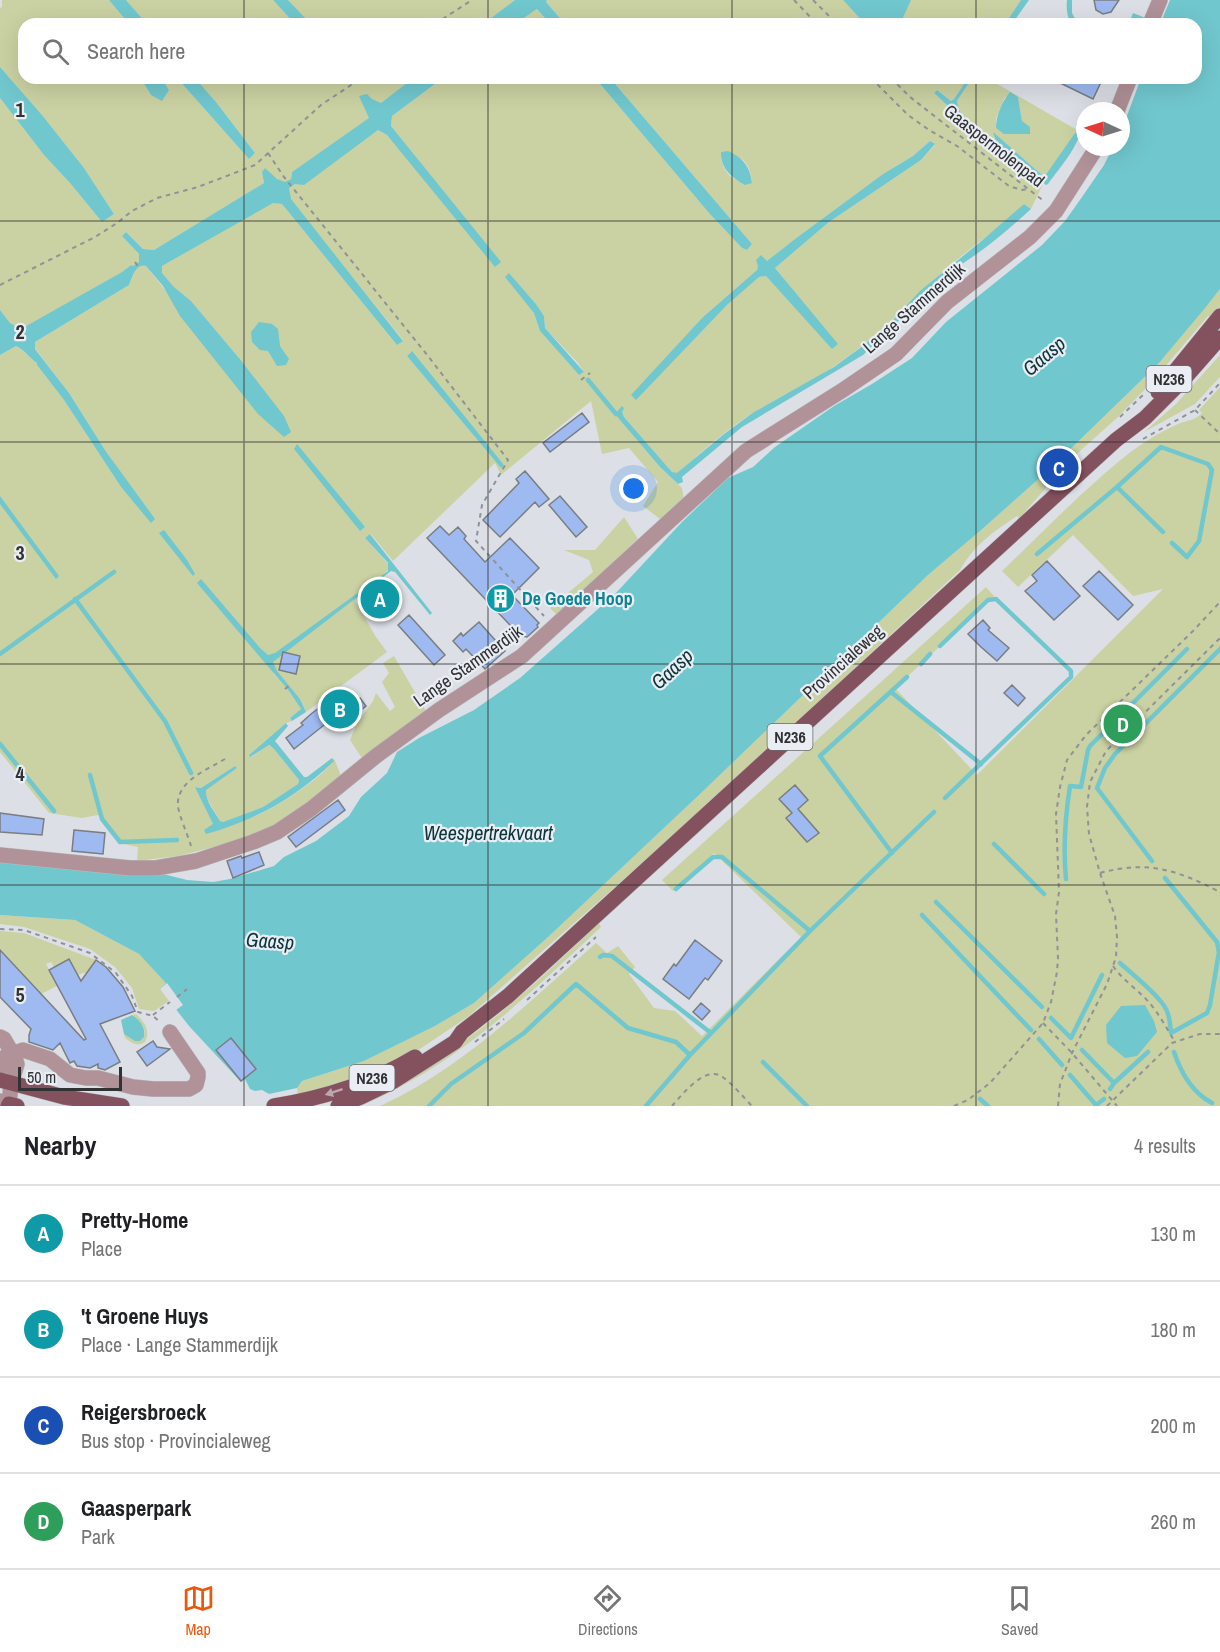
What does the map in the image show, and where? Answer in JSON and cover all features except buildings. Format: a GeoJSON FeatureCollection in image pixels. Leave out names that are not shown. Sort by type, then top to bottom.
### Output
{"type":"FeatureCollection","features":[{"type":"Feature","properties":{"kind":"main road","name":"Provincialeweg"},"geometry":{"type":"LineString","coordinates":[[1116,440],[1220,316]]}},
{"type":"Feature","properties":{"kind":"main road","name":"Provincialeweg"},"geometry":{"type":"LineString","coordinates":[[338,1106],[394,1081],[455,1042],[462,1032],[516,988],[1116,440],[1145,418],[1220,338]]}},
{"type":"Feature","properties":{"kind":"main road","name":"Provincialeweg"},"geometry":{"type":"LineString","coordinates":[[274,1106],[330,1093],[370,1079],[406,1062],[452,1035],[462,1032]]}},
{"type":"Feature","properties":{"kind":"main road"},"geometry":{"type":"LineString","coordinates":[[5,1082],[64,1097],[122,1106]]}},
{"type":"Feature","properties":{"kind":"street"},"geometry":{"type":"LineString","coordinates":[[1153,18],[1160,0]]}},
{"type":"Feature","properties":{"kind":"street"},"geometry":{"type":"LineString","coordinates":[[1121,102],[1128,84]]}},
{"type":"Feature","properties":{"kind":"street","name":"Lange Stammerdijk"},"geometry":{"type":"LineString","coordinates":[[0,855],[129,868],[156,868],[196,861],[277,832],[311,809],[359,769],[439,710],[522,656],[746,451],[896,354],[947,302],[1030,237],[1056,211],[1092,156]]}},
{"type":"Feature","properties":{"kind":"street"},"geometry":{"type":"LineString","coordinates":[[0,1069],[6,1056],[23,1050],[51,1059],[70,1075],[153,1089],[189,1089],[196,1085],[198,1073],[170,1032]]}},
{"type":"Feature","properties":{"kind":"street"},"geometry":{"type":"LineString","coordinates":[[0,1037],[17,1064],[5,1082],[8,1104]]}},
{"type":"Feature","properties":{"kind":"path"},"geometry":{"type":"LineString","coordinates":[[444,18],[472,0]]}},
{"type":"Feature","properties":{"kind":"path"},"geometry":{"type":"LineString","coordinates":[[794,0],[812,18]]}},
{"type":"Feature","properties":{"kind":"path"},"geometry":{"type":"LineString","coordinates":[[813,0],[831,18]]}},
{"type":"Feature","properties":{"kind":"path"},"geometry":{"type":"LineString","coordinates":[[0,285],[95,237],[132,211],[157,198],[198,187],[255,165],[321,105],[352,84]]}},
{"type":"Feature","properties":{"kind":"path"},"geometry":{"type":"LineString","coordinates":[[877,84],[908,115],[957,146],[1009,186],[1022,190],[1028,189]]}},
{"type":"Feature","properties":{"kind":"path","name":"Gaaspermolenpad"},"geometry":{"type":"LineString","coordinates":[[897,84],[910,98],[1056,211]]}},
{"type":"Feature","properties":{"kind":"path"},"geometry":{"type":"LineString","coordinates":[[268,153],[284,177],[428,356],[508,460],[482,505],[476,541],[554,627]]}},
{"type":"Feature","properties":{"kind":"path"},"geometry":{"type":"LineString","coordinates":[[135,262],[140,269]]}},
{"type":"Feature","properties":{"kind":"path"},"geometry":{"type":"LineString","coordinates":[[581,380],[590,373]]}},
{"type":"Feature","properties":{"kind":"path"},"geometry":{"type":"LineString","coordinates":[[1195,410],[1220,434]]}},
{"type":"Feature","properties":{"kind":"path"},"geometry":{"type":"LineString","coordinates":[[954,1106],[969,1100],[990,1083],[1043,1023],[1051,1002],[1058,972],[1056,914],[1059,882],[1056,814],[1067,760],[1086,735],[1220,602]]}},
{"type":"Feature","properties":{"kind":"path"},"geometry":{"type":"LineString","coordinates":[[1058,1106],[1060,1084],[1072,1053],[1107,984],[1116,957],[1118,937],[1115,916],[1089,834],[1087,807],[1090,782],[1106,751],[1220,638]]}},
{"type":"Feature","properties":{"kind":"path"},"geometry":{"type":"LineString","coordinates":[[285,689],[290,685]]}},
{"type":"Feature","properties":{"kind":"path"},"geometry":{"type":"LineString","coordinates":[[187,833],[178,807],[179,793],[186,784],[225,759]]}},
{"type":"Feature","properties":{"kind":"path"},"geometry":{"type":"LineString","coordinates":[[1100,873],[1138,866],[1159,868],[1184,874],[1220,892]]}},
{"type":"Feature","properties":{"kind":"path"},"geometry":{"type":"LineString","coordinates":[[0,929],[24,930],[90,953],[116,973],[132,996],[138,1012],[153,1016],[170,1032]]}},
{"type":"Feature","properties":{"kind":"path"},"geometry":{"type":"LineString","coordinates":[[1113,966],[1146,999],[1175,1042]]}},
{"type":"Feature","properties":{"kind":"path"},"geometry":{"type":"LineString","coordinates":[[177,997],[187,989]]}},
{"type":"Feature","properties":{"kind":"path"},"geometry":{"type":"LineString","coordinates":[[153,1016],[170,1002]]}},
{"type":"Feature","properties":{"kind":"path"},"geometry":{"type":"LineString","coordinates":[[1043,1023],[1117,1106]]}},
{"type":"Feature","properties":{"kind":"path"},"geometry":{"type":"LineString","coordinates":[[1107,1106],[1175,1042],[1200,1034],[1220,1034]]}},
{"type":"Feature","properties":{"kind":"path"},"geometry":{"type":"LineString","coordinates":[[672,1106],[695,1081],[712,1074],[720,1075],[752,1106]]}},
{"type":"Feature","properties":{"kind":"green space"},"geometry":{"type":"Polygon","coordinates":[[[2,0],[109,0],[124,18],[18,18],[18,84],[144,84],[151,95],[169,90],[166,84],[182,84],[249,159],[255,153],[200,84],[405,84],[381,103],[360,96],[370,118],[292,172],[291,179],[285,183],[262,172],[264,183],[154,250],[143,249],[126,232],[122,236],[139,254],[140,262],[131,265],[21,330],[10,323],[0,310],[0,98],[44,155],[102,222],[114,214],[84,168],[0,67],[0,8],[2,0]]]}},
{"type":"Feature","properties":{"kind":"green space"},"geometry":{"type":"Polygon","coordinates":[[[126,0],[273,0],[290,18],[142,18],[126,0]]]}},
{"type":"Feature","properties":{"kind":"green space"},"geometry":{"type":"Polygon","coordinates":[[[288,0],[515,0],[491,18],[305,18],[288,0]]]}},
{"type":"Feature","properties":{"kind":"green space"},"geometry":{"type":"Polygon","coordinates":[[[547,0],[843,0],[860,18],[560,18],[546,2],[547,0]]]}},
{"type":"Feature","properties":{"kind":"green space"},"geometry":{"type":"Polygon","coordinates":[[[902,0],[1021,0],[1009,18],[898,18],[902,0]]]}},
{"type":"Feature","properties":{"kind":"green space"},"geometry":{"type":"Polygon","coordinates":[[[537,9],[545,18],[524,18],[537,9]]]}},
{"type":"Feature","properties":{"kind":"green space"},"geometry":{"type":"Polygon","coordinates":[[[435,84],[600,84],[709,213],[742,248],[747,250],[752,244],[615,84],[964,84],[951,101],[937,90],[934,93],[949,107],[950,117],[953,119],[957,115],[969,122],[959,110],[957,101],[968,84],[997,84],[1076,129],[1045,176],[994,134],[997,145],[1043,184],[1031,209],[1024,204],[953,263],[851,355],[817,378],[746,418],[715,440],[677,474],[672,472],[621,412],[616,414],[660,467],[682,488],[684,500],[660,519],[643,506],[658,482],[629,448],[602,454],[591,401],[501,475],[495,463],[393,561],[371,534],[365,538],[388,564],[388,570],[355,601],[387,652],[306,712],[300,699],[276,671],[273,673],[301,709],[290,718],[292,721],[286,723],[249,755],[251,757],[268,745],[274,749],[299,780],[298,784],[263,807],[223,822],[220,821],[205,795],[206,789],[237,768],[235,766],[201,788],[196,787],[213,824],[250,818],[270,809],[310,783],[330,765],[334,758],[341,776],[281,826],[178,856],[137,861],[138,847],[119,843],[98,815],[82,818],[49,813],[0,752],[0,355],[16,346],[37,363],[121,487],[151,522],[71,396],[35,348],[35,342],[129,285],[137,269],[146,266],[169,295],[239,358],[191,301],[162,273],[162,266],[273,202],[282,204],[397,345],[403,340],[290,199],[289,188],[378,130],[387,135],[500,262],[391,126],[392,116],[435,84]],[[1005,97],[996,118],[996,128],[1022,121],[1018,97],[1005,97]],[[930,141],[913,156],[883,174],[766,262],[761,255],[757,270],[703,317],[632,396],[636,399],[727,305],[759,277],[766,276],[832,348],[837,344],[775,268],[829,222],[921,160],[935,145],[930,141]],[[721,152],[724,169],[733,178],[752,182],[747,164],[735,156],[721,152]],[[509,273],[534,313],[540,331],[579,375],[584,372],[545,328],[544,316],[509,273]],[[411,352],[407,356],[501,468],[504,465],[411,352]],[[297,445],[329,491],[361,530],[364,527],[297,445]]]}},
{"type":"Feature","properties":{"kind":"green space"},"geometry":{"type":"Polygon","coordinates":[[[1220,289],[1220,308],[1212,318],[1208,316],[1152,382],[1118,417],[1053,475],[1055,477],[1019,519],[1017,516],[985,540],[965,561],[960,570],[709,804],[469,1016],[414,1053],[377,1071],[333,1087],[298,1095],[297,1088],[302,1081],[364,1061],[435,1026],[474,1003],[547,938],[699,795],[928,575],[1052,467],[1159,363],[1220,289]]]}},
{"type":"Feature","properties":{"kind":"green space"},"geometry":{"type":"Polygon","coordinates":[[[1220,355],[1220,377],[1195,404],[1144,432],[1176,404],[1220,355]]]}},
{"type":"Feature","properties":{"kind":"green space"},"geometry":{"type":"Polygon","coordinates":[[[1220,387],[1220,1106],[380,1106],[410,1091],[467,1053],[596,943],[607,953],[618,946],[635,967],[629,974],[654,1008],[675,1011],[702,1036],[801,937],[714,853],[673,891],[662,880],[986,587],[994,596],[895,688],[977,775],[1163,589],[1133,596],[1073,535],[1018,587],[1002,571],[1107,471],[1163,431],[1199,416],[1202,413],[1199,410],[1220,387]]]}},
{"type":"Feature","properties":{"kind":"green space"},"geometry":{"type":"Polygon","coordinates":[[[624,517],[638,539],[557,615],[550,608],[593,572],[589,560],[564,550],[595,550],[624,517]]]}},
{"type":"Feature","properties":{"kind":"green space"},"geometry":{"type":"Polygon","coordinates":[[[394,656],[427,713],[362,758],[350,740],[357,723],[376,693],[390,711],[395,707],[382,682],[389,673],[383,663],[394,656]]]}},
{"type":"Feature","properties":{"kind":"green space"},"geometry":{"type":"Polygon","coordinates":[[[0,915],[75,920],[139,954],[167,983],[160,989],[169,1001],[154,1011],[139,1009],[132,988],[115,967],[90,949],[24,927],[0,924],[0,915]]]}},
{"type":"Feature","properties":{"kind":"green space"},"geometry":{"type":"Polygon","coordinates":[[[599,923],[601,927],[529,994],[479,1036],[425,1073],[384,1095],[366,1103],[348,1106],[417,1071],[471,1036],[537,981],[599,923]]]}},
{"type":"Feature","properties":{"kind":"green space"},"geometry":{"type":"Polygon","coordinates":[[[0,931],[24,933],[96,960],[86,973],[78,975],[54,967],[51,962],[46,964],[59,985],[41,994],[0,950],[0,931]]]}},
{"type":"Feature","properties":{"kind":"green space"},"geometry":{"type":"Polygon","coordinates":[[[136,1014],[147,1030],[145,1042],[139,1044],[125,1038],[124,1034],[137,1041],[144,1036],[142,1025],[132,1015],[136,1014]]]}},
{"type":"Feature","properties":{"kind":"water"},"geometry":{"type":"Polygon","coordinates":[[[109,0],[126,0],[142,18],[124,18],[109,0]]]}},
{"type":"Feature","properties":{"kind":"water"},"geometry":{"type":"Polygon","coordinates":[[[273,0],[288,0],[305,18],[290,18],[273,0]]]}},
{"type":"Feature","properties":{"kind":"water"},"geometry":{"type":"Polygon","coordinates":[[[515,0],[547,0],[546,2],[560,18],[545,18],[537,9],[524,18],[491,18],[515,0]]]}},
{"type":"Feature","properties":{"kind":"water"},"geometry":{"type":"Polygon","coordinates":[[[843,0],[911,0],[903,18],[860,18],[843,0]]]}},
{"type":"Feature","properties":{"kind":"water"},"geometry":{"type":"Polygon","coordinates":[[[1021,0],[1029,0],[1016,18],[1009,18],[1021,0]]]}},
{"type":"Feature","properties":{"kind":"water"},"geometry":{"type":"Polygon","coordinates":[[[1067,0],[1072,0],[1072,13],[1075,18],[1069,18],[1067,0]]]}},
{"type":"Feature","properties":{"kind":"water","name":"Weespertrekvaart"},"geometry":{"type":"Polygon","coordinates":[[[1170,0],[1220,0],[1220,289],[1159,363],[1052,467],[928,575],[699,795],[547,938],[474,1003],[435,1026],[364,1061],[302,1081],[297,1088],[269,1094],[262,1090],[250,1089],[245,1079],[241,1082],[189,1026],[160,989],[166,983],[139,954],[75,920],[0,915],[0,862],[159,873],[187,880],[213,882],[274,866],[284,857],[316,841],[349,816],[361,797],[387,773],[397,752],[474,710],[520,678],[615,594],[682,522],[728,478],[753,467],[775,447],[834,406],[912,358],[946,322],[1042,245],[1065,221],[1108,156],[1130,156],[1130,108],[1139,84],[1202,84],[1202,18],[1163,18],[1170,0]]]}},
{"type":"Feature","properties":{"kind":"water","name":"Weespertrekvaart"},"geometry":{"type":"Polygon","coordinates":[[[1133,13],[1146,18],[1131,18],[1133,13]]]}},
{"type":"Feature","properties":{"kind":"water"},"geometry":{"type":"Polygon","coordinates":[[[0,67],[84,168],[114,214],[102,222],[44,155],[0,98],[0,67]]]}},
{"type":"Feature","properties":{"kind":"water"},"geometry":{"type":"Polygon","coordinates":[[[144,84],[166,84],[169,90],[162,101],[151,95],[144,84]]]}},
{"type":"Feature","properties":{"kind":"water"},"geometry":{"type":"Polygon","coordinates":[[[182,84],[200,84],[255,153],[249,159],[182,84]]]}},
{"type":"Feature","properties":{"kind":"water"},"geometry":{"type":"Polygon","coordinates":[[[405,84],[435,84],[392,116],[391,126],[501,262],[495,267],[387,135],[378,130],[304,185],[295,184],[289,188],[291,199],[403,341],[397,345],[282,204],[273,203],[162,266],[162,273],[191,301],[284,416],[291,432],[284,437],[258,414],[180,316],[163,286],[146,266],[137,269],[129,285],[35,342],[35,349],[69,393],[107,453],[155,519],[151,523],[121,487],[37,363],[16,346],[0,355],[0,310],[10,323],[21,329],[139,262],[139,254],[122,236],[126,232],[143,249],[154,250],[264,183],[262,172],[265,168],[277,179],[285,182],[291,179],[292,172],[369,118],[359,96],[367,94],[381,103],[405,84]]]}},
{"type":"Feature","properties":{"kind":"water"},"geometry":{"type":"Polygon","coordinates":[[[600,84],[615,84],[752,244],[747,250],[742,248],[709,213],[600,84]]]}},
{"type":"Feature","properties":{"kind":"water"},"geometry":{"type":"Polygon","coordinates":[[[964,84],[968,84],[957,101],[959,110],[971,125],[957,115],[953,119],[950,118],[952,114],[949,107],[934,93],[937,90],[951,101],[964,84]]]}},
{"type":"Feature","properties":{"kind":"water"},"geometry":{"type":"Polygon","coordinates":[[[1010,92],[1018,97],[1022,121],[1030,127],[1030,134],[1004,134],[996,128],[1000,109],[1010,92]]]}},
{"type":"Feature","properties":{"kind":"water"},"geometry":{"type":"Polygon","coordinates":[[[1076,131],[1076,144],[1046,185],[997,145],[993,132],[1043,176],[1076,131]]]}},
{"type":"Feature","properties":{"kind":"water"},"geometry":{"type":"Polygon","coordinates":[[[930,141],[935,144],[921,160],[829,222],[775,268],[838,344],[832,349],[766,276],[759,277],[727,305],[636,400],[631,395],[703,317],[757,270],[756,260],[761,255],[767,261],[883,174],[913,156],[930,141]]]}},
{"type":"Feature","properties":{"kind":"water"},"geometry":{"type":"Polygon","coordinates":[[[728,151],[745,163],[752,183],[745,185],[725,168],[721,152],[728,151]]]}},
{"type":"Feature","properties":{"kind":"water"},"geometry":{"type":"Polygon","coordinates":[[[1024,204],[1031,209],[993,242],[952,270],[863,355],[742,427],[682,477],[683,482],[678,484],[660,467],[615,414],[622,406],[624,417],[672,472],[677,473],[754,412],[834,367],[864,345],[893,320],[920,291],[1024,204]]]}},
{"type":"Feature","properties":{"kind":"water"},"geometry":{"type":"Polygon","coordinates":[[[509,273],[544,316],[545,328],[584,372],[579,375],[540,331],[534,313],[505,277],[509,273]]]}},
{"type":"Feature","properties":{"kind":"water"},"geometry":{"type":"Polygon","coordinates":[[[259,322],[272,324],[278,329],[280,346],[289,359],[286,365],[277,366],[268,351],[260,350],[252,342],[251,332],[259,322]]]}},
{"type":"Feature","properties":{"kind":"water"},"geometry":{"type":"Polygon","coordinates":[[[412,351],[504,465],[501,468],[407,356],[412,351]]]}},
{"type":"Feature","properties":{"kind":"water"},"geometry":{"type":"Polygon","coordinates":[[[297,444],[365,527],[360,531],[294,449],[297,444]]]}},
{"type":"Feature","properties":{"kind":"water"},"geometry":{"type":"Polygon","coordinates":[[[0,496],[59,576],[56,579],[0,504],[0,496]]]}},
{"type":"Feature","properties":{"kind":"water"},"geometry":{"type":"Polygon","coordinates":[[[164,530],[187,560],[195,574],[193,576],[159,533],[164,530]]]}},
{"type":"Feature","properties":{"kind":"water"},"geometry":{"type":"Polygon","coordinates":[[[370,534],[432,613],[430,615],[395,572],[391,571],[273,662],[277,671],[300,699],[306,712],[292,721],[290,718],[301,709],[289,691],[197,583],[201,579],[268,655],[275,653],[388,571],[388,563],[365,538],[370,534]]]}},
{"type":"Feature","properties":{"kind":"water"},"geometry":{"type":"Polygon","coordinates":[[[286,723],[288,726],[275,741],[304,777],[332,758],[334,761],[306,785],[275,806],[224,829],[206,834],[204,830],[213,824],[195,787],[201,788],[235,766],[237,768],[206,790],[211,806],[223,822],[263,807],[298,784],[299,780],[269,745],[250,757],[249,755],[286,723]]]}},
{"type":"Feature","properties":{"kind":"water"},"geometry":{"type":"Polygon","coordinates":[[[1145,1005],[1157,1032],[1137,1056],[1125,1058],[1107,1043],[1106,1025],[1121,1006],[1145,1005]]]}},
{"type":"Feature","properties":{"kind":"water"},"geometry":{"type":"Polygon","coordinates":[[[132,1015],[143,1027],[144,1037],[140,1041],[135,1041],[124,1034],[121,1020],[132,1015]]]}},
{"type":"Feature","properties":{"kind":"pier"},"geometry":{"type":"Polygon","coordinates":[[[167,983],[183,1005],[176,1010],[160,989],[167,983]]]}},
{"type":"Feature","properties":{"kind":"waterway"},"geometry":{"type":"LineString","coordinates":[[588,380],[616,414]]}},
{"type":"Feature","properties":{"kind":"waterway"},"geometry":{"type":"LineString","coordinates":[[1037,554],[1161,447],[1208,464],[1212,470],[1199,541],[1187,557],[1172,543]]}},
{"type":"Feature","properties":{"kind":"waterway"},"geometry":{"type":"LineString","coordinates":[[1117,487],[1163,532]]}},
{"type":"Feature","properties":{"kind":"waterway"},"geometry":{"type":"LineString","coordinates":[[0,654],[114,572]]}},
{"type":"Feature","properties":{"kind":"waterway"},"geometry":{"type":"LineString","coordinates":[[75,599],[165,721],[191,773]]}},
{"type":"Feature","properties":{"kind":"waterway"},"geometry":{"type":"LineString","coordinates":[[940,646],[988,600],[996,599],[1071,671],[1071,677],[945,798]]}},
{"type":"Feature","properties":{"kind":"waterway"},"geometry":{"type":"LineString","coordinates":[[1066,879],[1065,833],[1070,786],[1081,787],[1090,746],[1187,649]]}},
{"type":"Feature","properties":{"kind":"waterway"},"geometry":{"type":"LineString","coordinates":[[1152,861],[1097,788],[1105,768],[1115,754],[1220,649]]}},
{"type":"Feature","properties":{"kind":"waterway"},"geometry":{"type":"LineString","coordinates":[[921,664],[930,654]]}},
{"type":"Feature","properties":{"kind":"waterway"},"geometry":{"type":"LineString","coordinates":[[892,853],[820,756],[907,677]]}},
{"type":"Feature","properties":{"kind":"waterway"},"geometry":{"type":"LineString","coordinates":[[891,692],[981,764]]}},
{"type":"Feature","properties":{"kind":"waterway"},"geometry":{"type":"LineString","coordinates":[[0,744],[54,811]]}},
{"type":"Feature","properties":{"kind":"waterway"},"geometry":{"type":"LineString","coordinates":[[90,775],[102,819],[120,842],[177,840]]}},
{"type":"Feature","properties":{"kind":"waterway"},"geometry":{"type":"LineString","coordinates":[[646,1106],[690,1055],[810,931],[934,812]]}},
{"type":"Feature","properties":{"kind":"waterway"},"geometry":{"type":"LineString","coordinates":[[994,844],[1044,894]]}},
{"type":"Feature","properties":{"kind":"waterway"},"geometry":{"type":"LineString","coordinates":[[676,889],[713,857],[722,857],[810,931]]}},
{"type":"Feature","properties":{"kind":"waterway"},"geometry":{"type":"LineString","coordinates":[[1120,963],[1162,1003],[1170,1020],[1171,1033],[1207,1013],[1219,952],[1217,942],[1165,878]]}},
{"type":"Feature","properties":{"kind":"waterway"},"geometry":{"type":"LineString","coordinates":[[936,902],[1042,1007]]}},
{"type":"Feature","properties":{"kind":"waterway"},"geometry":{"type":"LineString","coordinates":[[922,915],[1031,1030]]}},
{"type":"Feature","properties":{"kind":"waterway"},"geometry":{"type":"LineString","coordinates":[[600,957],[612,956],[711,1033]]}},
{"type":"Feature","properties":{"kind":"waterway"},"geometry":{"type":"LineString","coordinates":[[1051,1018],[1071,1038],[1102,975]]}},
{"type":"Feature","properties":{"kind":"waterway"},"geometry":{"type":"LineString","coordinates":[[429,1106],[451,1084],[524,1033],[576,984],[628,1028],[676,1042],[690,1055]]}},
{"type":"Feature","properties":{"kind":"waterway"},"geometry":{"type":"LineString","coordinates":[[1039,1039],[1062,1065]]}},
{"type":"Feature","properties":{"kind":"waterway"},"geometry":{"type":"LineString","coordinates":[[1082,1050],[1114,1083]]}},
{"type":"Feature","properties":{"kind":"waterway"},"geometry":{"type":"LineString","coordinates":[[1110,1089],[1148,1052]]}},
{"type":"Feature","properties":{"kind":"waterway"},"geometry":{"type":"LineString","coordinates":[[1174,1052],[1188,1082],[1212,1103]]}},
{"type":"Feature","properties":{"kind":"waterway"},"geometry":{"type":"LineString","coordinates":[[763,1062],[807,1106]]}},
{"type":"Feature","properties":{"kind":"waterway"},"geometry":{"type":"LineString","coordinates":[[1070,1075],[1096,1105],[1104,1099]]}},
{"type":"Feature","properties":{"kind":"waterway"},"geometry":{"type":"LineString","coordinates":[[980,1099],[988,1106]]}},
{"type":"Feature","properties":{"kind":"place","name":"Reigersbroeck"},"geometry":{"type":"Point","coordinates":[1059,468]}},
{"type":"Feature","properties":{"kind":"place","name":"Pretty-Home"},"geometry":{"type":"Point","coordinates":[380,599]}},
{"type":"Feature","properties":{"kind":"place","name":"De Goede Hoop"},"geometry":{"type":"Point","coordinates":[501,599]}},
{"type":"Feature","properties":{"kind":"place","name":"'t Groene Huys"},"geometry":{"type":"Point","coordinates":[340,709]}},
{"type":"Feature","properties":{"kind":"place","name":"Gaasperpark"},"geometry":{"type":"Point","coordinates":[1123,724]}},
{"type":"Feature","properties":{"kind":"water label","name":"Gaasp"},"geometry":{"type":"Point","coordinates":[1044,356]}},
{"type":"Feature","properties":{"kind":"water label","name":"Gaasp"},"geometry":{"type":"Point","coordinates":[672,669]}},
{"type":"Feature","properties":{"kind":"water label","name":"Gaasp"},"geometry":{"type":"Point","coordinates":[270,941]}}]}
